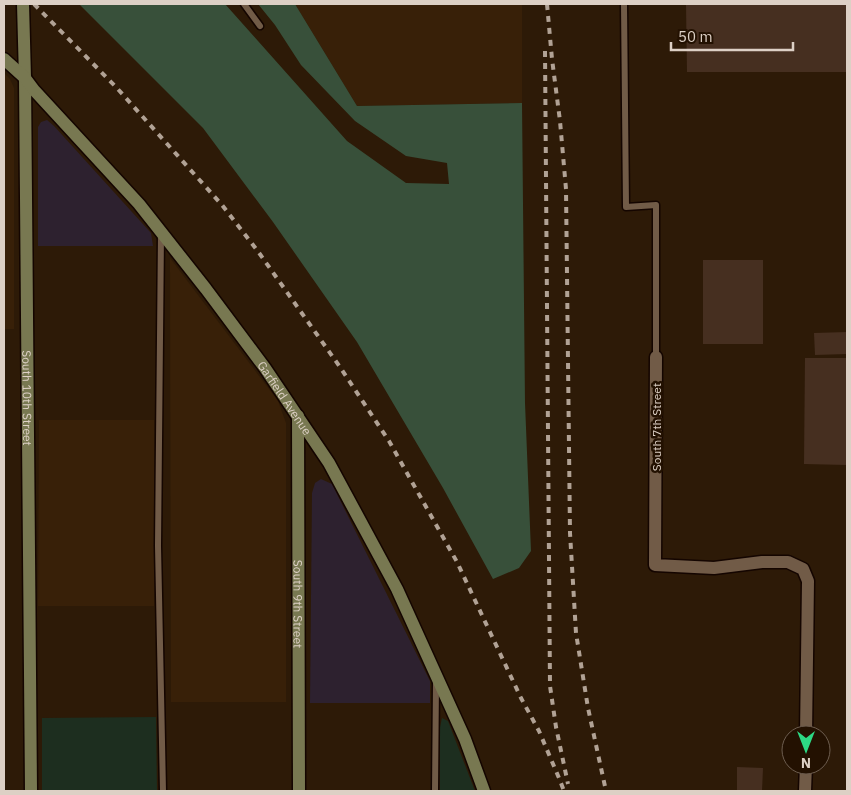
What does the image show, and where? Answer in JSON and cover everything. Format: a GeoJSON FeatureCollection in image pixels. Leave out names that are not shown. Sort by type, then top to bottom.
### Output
{"type":"FeatureCollection","features":[{"type":"Feature","properties":{"kind":"main road","name":"South 10th Street"},"geometry":{"type":"LineString","coordinates":[[23,4],[31,791]]}},
{"type":"Feature","properties":{"kind":"main road","name":"Garfield Avenue"},"geometry":{"type":"LineString","coordinates":[[4,60],[25,78],[139,204],[254,352],[329,463],[388,572],[465,739],[484,791]]}},
{"type":"Feature","properties":{"kind":"main road","name":"South 9th Street"},"geometry":{"type":"LineString","coordinates":[[298,416],[299,791]]}},
{"type":"Feature","properties":{"kind":"street","name":"South 7th Street"},"geometry":{"type":"LineString","coordinates":[[656,357],[655,565],[714,568],[762,562],[788,562],[803,569],[808,581],[806,725]]}},
{"type":"Feature","properties":{"kind":"street"},"geometry":{"type":"LineString","coordinates":[[805,791],[806,775]]}},
{"type":"Feature","properties":{"kind":"lane"},"geometry":{"type":"LineString","coordinates":[[244,4],[260,26]]}},
{"type":"Feature","properties":{"kind":"lane","name":"South 7th Street"},"geometry":{"type":"LineString","coordinates":[[624,4],[626,207],[656,205],[656,357]]}},
{"type":"Feature","properties":{"kind":"lane"},"geometry":{"type":"LineString","coordinates":[[161,232],[158,546],[162,791]]}},
{"type":"Feature","properties":{"kind":"lane"},"geometry":{"type":"LineString","coordinates":[[435,791],[436,677]]}},
{"type":"Feature","properties":{"kind":"shaded area"},"geometry":{"type":"Polygon","coordinates":[[[295,4],[522,4],[522,103],[357,106],[295,4]]]}},
{"type":"Feature","properties":{"kind":"shaded area"},"geometry":{"type":"Polygon","coordinates":[[[4,73],[10,79],[14,88],[14,329],[4,329],[4,73]]]}},
{"type":"Feature","properties":{"kind":"shaded area"},"geometry":{"type":"Polygon","coordinates":[[[47,120],[151,233],[153,246],[38,246],[38,127],[41,122],[47,120]]]}},
{"type":"Feature","properties":{"kind":"shaded area"},"geometry":{"type":"Polygon","coordinates":[[[170,258],[278,401],[286,423],[286,702],[171,702],[170,258]]]}},
{"type":"Feature","properties":{"kind":"shaded area"},"geometry":{"type":"Polygon","coordinates":[[[39,420],[154,420],[154,606],[38,606],[39,420]]]}},
{"type":"Feature","properties":{"kind":"shaded area"},"geometry":{"type":"Polygon","coordinates":[[[321,479],[332,484],[430,681],[430,703],[310,703],[312,493],[315,483],[321,479]]]}},
{"type":"Feature","properties":{"kind":"green space"},"geometry":{"type":"Polygon","coordinates":[[[79,4],[225,4],[347,141],[406,183],[449,184],[447,163],[406,156],[355,121],[301,65],[275,25],[258,4],[295,4],[357,106],[522,103],[525,403],[531,551],[519,568],[493,579],[443,488],[357,342],[273,222],[203,128],[79,4]]]}},
{"type":"Feature","properties":{"kind":"green space"},"geometry":{"type":"Polygon","coordinates":[[[156,717],[157,791],[42,791],[42,718],[156,717]]]}},
{"type":"Feature","properties":{"kind":"green space"},"geometry":{"type":"Polygon","coordinates":[[[442,718],[448,721],[475,791],[440,791],[440,727],[442,718]]]}},
{"type":"Feature","properties":{"kind":"building"},"geometry":{"type":"Polygon","coordinates":[[[686,4],[847,4],[847,72],[687,72],[686,4]]]}},
{"type":"Feature","properties":{"kind":"building"},"geometry":{"type":"Polygon","coordinates":[[[703,260],[763,260],[763,344],[703,344],[703,260]]]}},
{"type":"Feature","properties":{"kind":"building"},"geometry":{"type":"Polygon","coordinates":[[[847,332],[847,354],[815,355],[814,333],[847,332]]]}},
{"type":"Feature","properties":{"kind":"building"},"geometry":{"type":"Polygon","coordinates":[[[805,358],[847,358],[847,465],[804,464],[805,358]]]}},
{"type":"Feature","properties":{"kind":"building"},"geometry":{"type":"Polygon","coordinates":[[[737,767],[763,768],[762,791],[737,791],[737,767]]]}},
{"type":"Feature","properties":{"kind":"railway"},"geometry":{"type":"LineString","coordinates":[[34,4],[116,87],[222,205],[257,250],[340,367],[389,441],[457,562],[521,698],[539,731],[564,791]]}},
{"type":"Feature","properties":{"kind":"railway"},"geometry":{"type":"LineString","coordinates":[[547,4],[566,189],[570,533],[576,633],[588,708],[606,791]]}},
{"type":"Feature","properties":{"kind":"railway"},"geometry":{"type":"LineString","coordinates":[[545,51],[550,686],[556,727],[568,784]]}}]}
